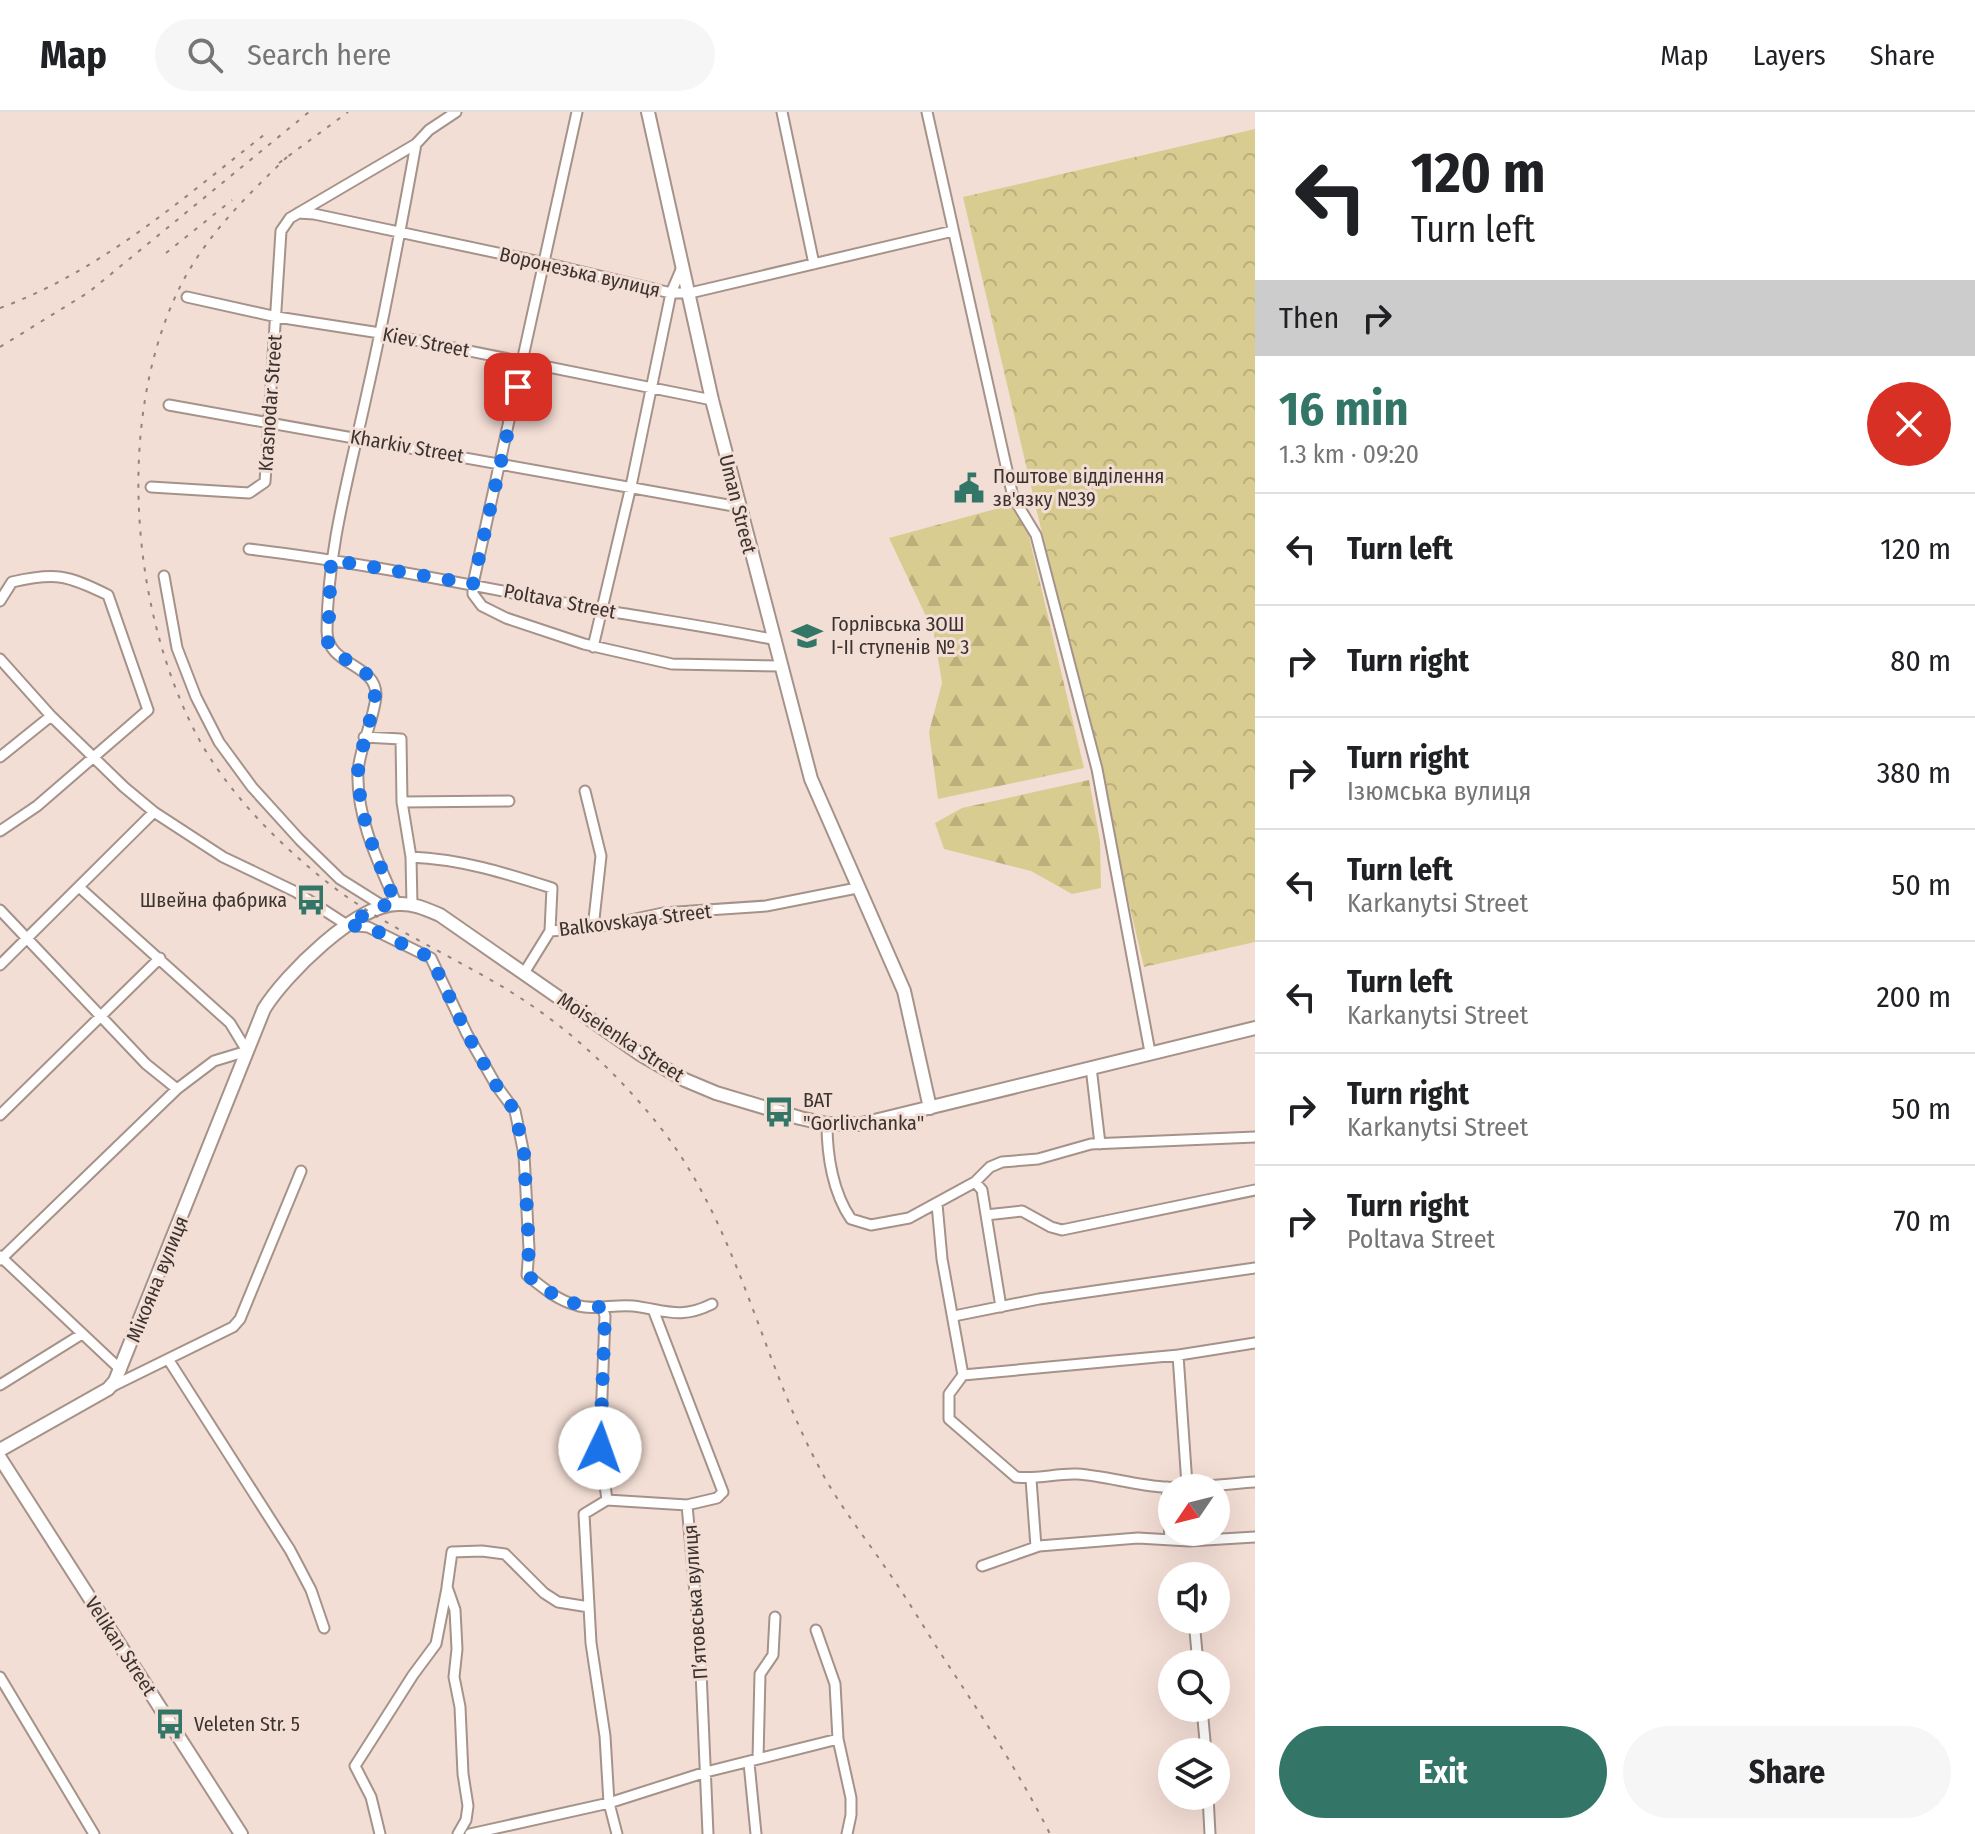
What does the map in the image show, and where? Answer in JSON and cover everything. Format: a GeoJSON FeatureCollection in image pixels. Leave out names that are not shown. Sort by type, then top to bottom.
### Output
{"type":"FeatureCollection","features":[{"type":"Feature","properties":{"kind":"street"},"geometry":{"type":"LineString","coordinates":[[298,213],[416,144],[429,130],[456,112]]}},
{"type":"Feature","properties":{"kind":"street"},"geometry":{"type":"LineString","coordinates":[[577,112],[473,594],[482,606],[506,618],[593,647],[672,664],[782,666]]}},
{"type":"Feature","properties":{"kind":"street","name":"Uman Street"},"geometry":{"type":"LineString","coordinates":[[648,112],[712,400],[811,779],[904,991],[930,1108]]}},
{"type":"Feature","properties":{"kind":"street"},"geometry":{"type":"LineString","coordinates":[[782,112],[814,264]]}},
{"type":"Feature","properties":{"kind":"street"},"geometry":{"type":"LineString","coordinates":[[927,112],[1013,497],[1036,535],[1097,769],[1150,1052]]}},
{"type":"Feature","properties":{"kind":"street"},"geometry":{"type":"LineString","coordinates":[[386,906],[370,844],[358,772],[376,695],[373,684],[364,673],[334,653],[328,644],[331,560],[380,333],[416,144]]}},
{"type":"Feature","properties":{"kind":"street","name":"Воронезька вулиця"},"geometry":{"type":"LineString","coordinates":[[298,213],[545,263],[671,293],[690,293],[953,231]]}},
{"type":"Feature","properties":{"kind":"street","name":"Krasnodar Street"},"geometry":{"type":"LineString","coordinates":[[151,487],[249,493],[265,482],[281,231],[298,213]]}},
{"type":"Feature","properties":{"kind":"street"},"geometry":{"type":"LineString","coordinates":[[593,647],[631,486],[671,293],[683,265]]}},
{"type":"Feature","properties":{"kind":"street","name":"Kiev Street"},"geometry":{"type":"LineString","coordinates":[[187,297],[712,400]]}},
{"type":"Feature","properties":{"kind":"street","name":"Kharkiv Street"},"geometry":{"type":"LineString","coordinates":[[169,405],[739,507]]}},
{"type":"Feature","properties":{"kind":"street","name":"Poltava Street"},"geometry":{"type":"LineString","coordinates":[[249,549],[473,584],[776,640]]}},
{"type":"Feature","properties":{"kind":"street"},"geometry":{"type":"LineString","coordinates":[[0,601],[12,582],[49,574],[84,583],[108,595],[148,710],[37,806],[0,831]]}},
{"type":"Feature","properties":{"kind":"street"},"geometry":{"type":"LineString","coordinates":[[164,576],[177,648],[196,697],[219,742],[252,787],[300,840],[340,879],[386,906]]}},
{"type":"Feature","properties":{"kind":"street"},"geometry":{"type":"LineString","coordinates":[[0,659],[51,716],[154,812],[223,857],[296,892],[347,925],[368,927],[431,958],[467,1034],[515,1111],[524,1154],[529,1249],[527,1275],[552,1294],[578,1306],[633,1306],[654,1312],[696,1312],[712,1304]]}},
{"type":"Feature","properties":{"kind":"street"},"geometry":{"type":"LineString","coordinates":[[0,757],[51,716]]}},
{"type":"Feature","properties":{"kind":"street"},"geometry":{"type":"LineString","coordinates":[[364,737],[401,739],[402,802],[411,857],[412,905]]}},
{"type":"Feature","properties":{"kind":"street"},"geometry":{"type":"LineString","coordinates":[[585,791],[601,856],[593,928]]}},
{"type":"Feature","properties":{"kind":"street"},"geometry":{"type":"LineString","coordinates":[[402,802],[509,801]]}},
{"type":"Feature","properties":{"kind":"street"},"geometry":{"type":"LineString","coordinates":[[0,965],[154,812]]}},
{"type":"Feature","properties":{"kind":"street","name":"Balkovskaya Street"},"geometry":{"type":"LineString","coordinates":[[411,857],[444,858],[488,867],[552,888],[550,931],[593,928],[663,913],[766,906],[857,888]]}},
{"type":"Feature","properties":{"kind":"street"},"geometry":{"type":"LineString","coordinates":[[79,887],[230,1023],[247,1051],[214,1061],[177,1089],[1,1258],[121,1370]]}},
{"type":"Feature","properties":{"kind":"street","name":"Moiseienka Street"},"geometry":{"type":"LineString","coordinates":[[386,906],[412,905],[440,915],[640,1054],[685,1080],[721,1094],[827,1124],[862,1124],[1255,1028]]}},
{"type":"Feature","properties":{"kind":"street","name":"Мікояна вулиця"},"geometry":{"type":"LineString","coordinates":[[0,1450],[108,1389],[121,1370],[257,1022],[281,984],[347,925],[386,906]]}},
{"type":"Feature","properties":{"kind":"street"},"geometry":{"type":"LineString","coordinates":[[0,910],[146,1064],[177,1089]]}},
{"type":"Feature","properties":{"kind":"street"},"geometry":{"type":"LineString","coordinates":[[524,973],[550,931]]}},
{"type":"Feature","properties":{"kind":"street"},"geometry":{"type":"LineString","coordinates":[[0,1115],[160,958]]}},
{"type":"Feature","properties":{"kind":"street"},"geometry":{"type":"LineString","coordinates":[[1091,1067],[1100,1144]]}},
{"type":"Feature","properties":{"kind":"street"},"geometry":{"type":"LineString","coordinates":[[827,1124],[830,1162],[844,1209],[851,1219],[871,1225],[909,1218],[975,1182],[990,1167],[1002,1162],[1038,1159],[1100,1144],[1255,1137]]}},
{"type":"Feature","properties":{"kind":"street"},"geometry":{"type":"LineString","coordinates":[[108,1389],[233,1327],[240,1319],[301,1171]]}},
{"type":"Feature","properties":{"kind":"street"},"geometry":{"type":"LineString","coordinates":[[975,1182],[980,1186],[1001,1307]]}},
{"type":"Feature","properties":{"kind":"street"},"geometry":{"type":"LineString","coordinates":[[986,1215],[1022,1211],[1062,1230],[1255,1190]]}},
{"type":"Feature","properties":{"kind":"street"},"geometry":{"type":"LineString","coordinates":[[937,1204],[942,1259],[963,1375],[949,1394],[949,1419],[1016,1477],[1031,1479],[1084,1475],[1158,1486]]}},
{"type":"Feature","properties":{"kind":"street"},"geometry":{"type":"LineString","coordinates":[[954,1316],[1191,1275],[1255,1268]]}},
{"type":"Feature","properties":{"kind":"street"},"geometry":{"type":"LineString","coordinates":[[602,1307],[605,1316],[600,1448],[607,1500]]}},
{"type":"Feature","properties":{"kind":"street","name":"П’ятовська вулиця"},"geometry":{"type":"LineString","coordinates":[[654,1312],[723,1492],[717,1498],[687,1505],[699,1632],[708,1834]]}},
{"type":"Feature","properties":{"kind":"street"},"geometry":{"type":"LineString","coordinates":[[0,1385],[82,1334]]}},
{"type":"Feature","properties":{"kind":"street"},"geometry":{"type":"LineString","coordinates":[[963,1375],[1178,1355],[1255,1343]]}},
{"type":"Feature","properties":{"kind":"street"},"geometry":{"type":"LineString","coordinates":[[1178,1355],[1186,1474]]}},
{"type":"Feature","properties":{"kind":"street"},"geometry":{"type":"LineString","coordinates":[[168,1359],[290,1550],[311,1590],[324,1628]]}},
{"type":"Feature","properties":{"kind":"street","name":"Velikan Street"},"geometry":{"type":"LineString","coordinates":[[0,1458],[241,1834]]}},
{"type":"Feature","properties":{"kind":"street"},"geometry":{"type":"LineString","coordinates":[[1031,1479],[1036,1547]]}},
{"type":"Feature","properties":{"kind":"street"},"geometry":{"type":"LineString","coordinates":[[1230,1483],[1255,1482]]}},
{"type":"Feature","properties":{"kind":"street"},"geometry":{"type":"LineString","coordinates":[[617,1834],[609,1803],[605,1736],[591,1643],[584,1514],[607,1500],[687,1505]]}},
{"type":"Feature","properties":{"kind":"street"},"geometry":{"type":"LineString","coordinates":[[1230,1538],[1255,1537]]}},
{"type":"Feature","properties":{"kind":"street"},"geometry":{"type":"LineString","coordinates":[[982,1566],[1036,1547],[1138,1538],[1158,1539]]}},
{"type":"Feature","properties":{"kind":"street"},"geometry":{"type":"LineString","coordinates":[[380,1834],[371,1797],[355,1766],[436,1644],[452,1552],[505,1554],[544,1593],[558,1602],[589,1607]]}},
{"type":"Feature","properties":{"kind":"street"},"geometry":{"type":"LineString","coordinates":[[447,1587],[455,1610],[457,1649],[454,1677],[460,1707],[463,1774],[468,1806],[466,1820],[458,1834]]}},
{"type":"Feature","properties":{"kind":"street"},"geometry":{"type":"LineString","coordinates":[[756,1834],[754,1761],[760,1674],[773,1655],[775,1617]]}},
{"type":"Feature","properties":{"kind":"street"},"geometry":{"type":"LineString","coordinates":[[816,1630],[835,1684],[838,1739],[851,1798],[847,1834]]}},
{"type":"Feature","properties":{"kind":"street"},"geometry":{"type":"LineString","coordinates":[[0,1677],[94,1834]]}},
{"type":"Feature","properties":{"kind":"street"},"geometry":{"type":"LineString","coordinates":[[470,1834],[609,1803],[706,1772],[838,1739]]}},
{"type":"Feature","properties":{"kind":"street"},"geometry":{"type":"LineString","coordinates":[[1209,1810],[1210,1834]]}},
{"type":"Feature","properties":{"kind":"green space"},"geometry":{"type":"Polygon","coordinates":[[[1255,129],[1255,942],[1144,967],[963,197],[1255,129]]]}},
{"type":"Feature","properties":{"kind":"green space"},"geometry":{"type":"Polygon","coordinates":[[[1010,505],[1027,528],[1084,768],[938,799],[929,732],[942,683],[934,633],[889,538],[1010,505]]]}},
{"type":"Feature","properties":{"kind":"green space"},"geometry":{"type":"Polygon","coordinates":[[[1089,780],[1100,841],[1101,888],[1072,894],[1031,871],[944,849],[935,823],[962,808],[1089,780]]]}},
{"type":"Feature","properties":{"kind":"railway"},"geometry":{"type":"LineString","coordinates":[[0,347],[89,292],[309,112]]}},
{"type":"Feature","properties":{"kind":"railway"},"geometry":{"type":"LineString","coordinates":[[279,163],[348,112]]}},
{"type":"Feature","properties":{"kind":"railway"},"geometry":{"type":"LineString","coordinates":[[0,308],[73,274],[108,253],[269,131]]}},
{"type":"Feature","properties":{"kind":"railway"},"geometry":{"type":"LineString","coordinates":[[287,157],[226,220],[187,273],[157,345],[145,401],[139,460],[140,520],[146,580],[159,638],[177,693],[201,743],[225,779],[268,830],[301,860],[363,907],[511,992],[551,1020],[607,1068],[656,1122],[684,1161],[708,1203],[798,1424],[826,1481],[902,1591],[1026,1788],[1050,1834]]}},
{"type":"Feature","properties":{"kind":"railway"},"geometry":{"type":"LineString","coordinates":[[166,253],[232,200]]}},
{"type":"Feature","properties":{"kind":"place","name":"Поштове відділення зв'язку №39"},"geometry":{"type":"Point","coordinates":[969,488]}},
{"type":"Feature","properties":{"kind":"place","name":"Горлівська ЗОШ І-ІІ ступенів № 3"},"geometry":{"type":"Point","coordinates":[807,636]}},
{"type":"Feature","properties":{"kind":"place","name":"Швейна фабрика"},"geometry":{"type":"Point","coordinates":[311,900]}},
{"type":"Feature","properties":{"kind":"place","name":"BAT \"Gorlivchanka\""},"geometry":{"type":"Point","coordinates":[779,1112]}},
{"type":"Feature","properties":{"kind":"place","name":"Veleten Str. 5"},"geometry":{"type":"Point","coordinates":[170,1724]}},
{"type":"Feature","properties":{"kind":"route"},"geometry":{"type":"LineString","coordinates":[[518,387],[473,584],[331,560],[328,644],[334,653],[364,673],[373,684],[376,695],[358,772],[370,844],[396,903],[378,907],[347,925],[368,927],[431,958],[467,1034],[515,1111],[524,1154],[529,1249],[527,1275],[552,1294],[578,1306],[602,1307],[605,1316],[600,1448]]}}]}
